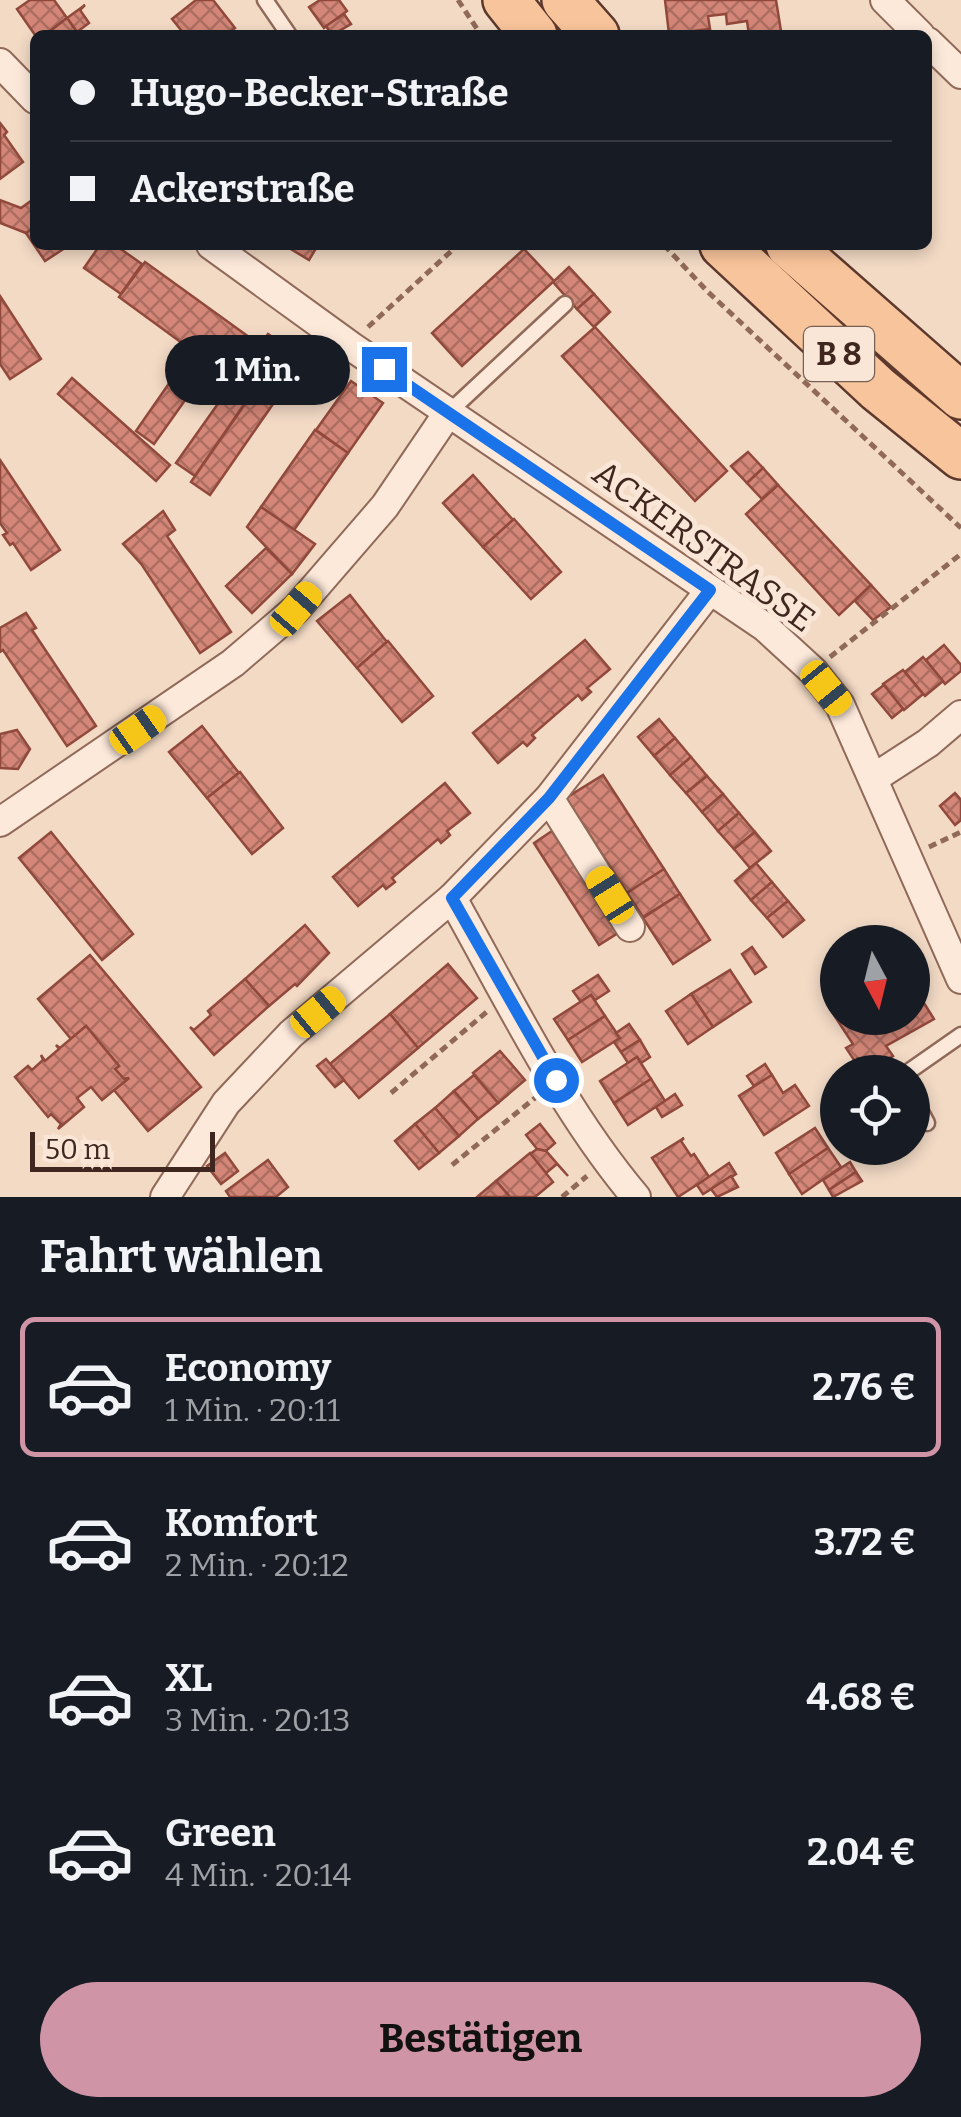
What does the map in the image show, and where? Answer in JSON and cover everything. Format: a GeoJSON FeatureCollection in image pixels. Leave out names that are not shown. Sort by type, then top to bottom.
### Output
{"type":"FeatureCollection","features":[{"type":"Feature","properties":{"kind":"main road"},"geometry":{"type":"LineString","coordinates":[[506,0],[530,30]]}},
{"type":"Feature","properties":{"kind":"main road"},"geometry":{"type":"LineString","coordinates":[[564,0],[591,30]]}},
{"type":"Feature","properties":{"kind":"main road","name":"B 8"},"geometry":{"type":"LineString","coordinates":[[728,250],[878,389],[961,456]]}},
{"type":"Feature","properties":{"kind":"main road","name":"B 8"},"geometry":{"type":"LineString","coordinates":[[794,250],[961,396]]}},
{"type":"Feature","properties":{"kind":"street"},"geometry":{"type":"LineString","coordinates":[[885,0],[915,30]]}},
{"type":"Feature","properties":{"kind":"street"},"geometry":{"type":"LineString","coordinates":[[932,46],[961,74]]}},
{"type":"Feature","properties":{"kind":"street"},"geometry":{"type":"LineString","coordinates":[[0,63],[30,94]]}},
{"type":"Feature","properties":{"kind":"street","name":"ACKERSTRASSE"},"geometry":{"type":"LineString","coordinates":[[225,250],[352,347],[765,627],[813,671],[840,704],[961,979]]}},
{"type":"Feature","properties":{"kind":"street"},"geometry":{"type":"LineString","coordinates":[[0,822],[233,663],[296,609],[385,506],[448,413]]}},
{"type":"Feature","properties":{"kind":"street"},"geometry":{"type":"LineString","coordinates":[[165,1197],[226,1103],[278,1048],[452,898],[549,798],[710,590]]}},
{"type":"Feature","properties":{"kind":"street"},"geometry":{"type":"LineString","coordinates":[[874,778],[961,715]]}},
{"type":"Feature","properties":{"kind":"street"},"geometry":{"type":"LineString","coordinates":[[549,798],[630,927]]}},
{"type":"Feature","properties":{"kind":"street"},"geometry":{"type":"LineString","coordinates":[[452,898],[556,1080],[636,1197]]}},
{"type":"Feature","properties":{"kind":"lane"},"geometry":{"type":"LineString","coordinates":[[266,0],[286,30]]}},
{"type":"Feature","properties":{"kind":"lane"},"geometry":{"type":"LineString","coordinates":[[448,413],[565,304]]}},
{"type":"Feature","properties":{"kind":"lane"},"geometry":{"type":"LineString","coordinates":[[930,1057],[961,1036]]}},
{"type":"Feature","properties":{"kind":"path"},"geometry":{"type":"LineString","coordinates":[[458,0],[479,30]]}},
{"type":"Feature","properties":{"kind":"path"},"geometry":{"type":"LineString","coordinates":[[352,347],[375,318],[452,250]]}},
{"type":"Feature","properties":{"kind":"path"},"geometry":{"type":"LineString","coordinates":[[669,250],[707,291],[961,528]]}},
{"type":"Feature","properties":{"kind":"path"},"geometry":{"type":"LineString","coordinates":[[813,671],[961,554]]}},
{"type":"Feature","properties":{"kind":"path"},"geometry":{"type":"LineString","coordinates":[[909,858],[961,832]]}},
{"type":"Feature","properties":{"kind":"path"},"geometry":{"type":"LineString","coordinates":[[391,1092],[507,996]]}},
{"type":"Feature","properties":{"kind":"path"},"geometry":{"type":"LineString","coordinates":[[452,1165],[556,1080]]}},
{"type":"Feature","properties":{"kind":"path"},"geometry":{"type":"LineString","coordinates":[[562,1197],[607,1159]]}},
{"type":"Feature","properties":{"kind":"building"},"geometry":{"type":"Polygon","coordinates":[[[30,0],[54,0],[67,18],[51,30],[32,30],[17,9],[30,0]]]}},
{"type":"Feature","properties":{"kind":"building"},"geometry":{"type":"Polygon","coordinates":[[[196,0],[213,0],[235,28],[181,30],[172,19],[196,0]]]}},
{"type":"Feature","properties":{"kind":"building"},"geometry":{"type":"Polygon","coordinates":[[[320,0],[339,0],[347,11],[324,28],[309,7],[320,0]]]}},
{"type":"Feature","properties":{"kind":"building"},"geometry":{"type":"Polygon","coordinates":[[[665,0],[776,0],[781,30],[748,30],[747,21],[727,24],[726,14],[708,16],[710,29],[669,30],[665,0]]]}},
{"type":"Feature","properties":{"kind":"building"},"geometry":{"type":"Polygon","coordinates":[[[85,5],[80,10],[89,23],[76,30],[67,18],[85,5]]]}},
{"type":"Feature","properties":{"kind":"building"},"geometry":{"type":"Polygon","coordinates":[[[344,14],[351,24],[341,30],[329,30],[326,26],[344,14]]]}},
{"type":"Feature","properties":{"kind":"building"},"geometry":{"type":"Polygon","coordinates":[[[67,18],[75,30],[51,30],[67,18]]]}},
{"type":"Feature","properties":{"kind":"building"},"geometry":{"type":"Polygon","coordinates":[[[0,123],[23,162],[0,179],[0,123]]]}},
{"type":"Feature","properties":{"kind":"building"},"geometry":{"type":"Polygon","coordinates":[[[0,200],[21,208],[30,202],[30,230],[26,233],[0,223],[0,200]]]}},
{"type":"Feature","properties":{"kind":"building"},"geometry":{"type":"Polygon","coordinates":[[[38,250],[62,250],[45,261],[38,250]]]}},
{"type":"Feature","properties":{"kind":"building"},"geometry":{"type":"Polygon","coordinates":[[[97,250],[122,250],[142,264],[121,294],[84,268],[97,250]]]}},
{"type":"Feature","properties":{"kind":"building"},"geometry":{"type":"Polygon","coordinates":[[[292,250],[315,250],[309,260],[292,250]]]}},
{"type":"Feature","properties":{"kind":"building"},"geometry":{"type":"Polygon","coordinates":[[[523,250],[554,281],[462,366],[432,333],[523,250]]]}},
{"type":"Feature","properties":{"kind":"building"},"geometry":{"type":"Polygon","coordinates":[[[145,262],[249,337],[223,373],[119,297],[145,262]]]}},
{"type":"Feature","properties":{"kind":"building"},"geometry":{"type":"Polygon","coordinates":[[[569,267],[594,294],[577,309],[553,282],[569,267]]]}},
{"type":"Feature","properties":{"kind":"building"},"geometry":{"type":"Polygon","coordinates":[[[594,294],[610,312],[594,327],[577,309],[594,294]]]}},
{"type":"Feature","properties":{"kind":"building"},"geometry":{"type":"Polygon","coordinates":[[[0,296],[41,359],[10,379],[0,364],[0,296]]]}},
{"type":"Feature","properties":{"kind":"building"},"geometry":{"type":"Polygon","coordinates":[[[595,327],[727,471],[695,501],[562,356],[595,327]]]}},
{"type":"Feature","properties":{"kind":"building"},"geometry":{"type":"Polygon","coordinates":[[[268,334],[286,346],[273,365],[255,352],[268,334]]]}},
{"type":"Feature","properties":{"kind":"building"},"geometry":{"type":"Polygon","coordinates":[[[292,337],[309,350],[272,403],[254,391],[292,337]]]}},
{"type":"Feature","properties":{"kind":"building"},"geometry":{"type":"Polygon","coordinates":[[[186,359],[205,372],[154,444],[136,431],[186,359]]]}},
{"type":"Feature","properties":{"kind":"building"},"geometry":{"type":"Polygon","coordinates":[[[240,373],[258,385],[245,403],[227,391],[240,373]]]}},
{"type":"Feature","properties":{"kind":"building"},"geometry":{"type":"Polygon","coordinates":[[[72,378],[170,465],[156,481],[58,394],[72,378]]]}},
{"type":"Feature","properties":{"kind":"building"},"geometry":{"type":"Polygon","coordinates":[[[351,381],[383,403],[348,453],[316,430],[351,381]]]}},
{"type":"Feature","properties":{"kind":"building"},"geometry":{"type":"Polygon","coordinates":[[[227,391],[245,403],[195,476],[176,463],[227,391]]]}},
{"type":"Feature","properties":{"kind":"building"},"geometry":{"type":"Polygon","coordinates":[[[254,391],[273,404],[210,495],[191,482],[254,391]]]}},
{"type":"Feature","properties":{"kind":"building"},"geometry":{"type":"Polygon","coordinates":[[[315,430],[348,453],[294,530],[261,507],[315,430]]]}},
{"type":"Feature","properties":{"kind":"building"},"geometry":{"type":"Polygon","coordinates":[[[748,452],[763,468],[747,483],[731,466],[748,452]]]}},
{"type":"Feature","properties":{"kind":"building"},"geometry":{"type":"Polygon","coordinates":[[[0,460],[60,550],[31,570],[3,535],[7,533],[0,523],[0,460]]]}},
{"type":"Feature","properties":{"kind":"building"},"geometry":{"type":"Polygon","coordinates":[[[763,468],[778,485],[762,499],[747,483],[763,468]]]}},
{"type":"Feature","properties":{"kind":"building"},"geometry":{"type":"Polygon","coordinates":[[[473,475],[513,520],[483,547],[443,503],[473,475]]]}},
{"type":"Feature","properties":{"kind":"building"},"geometry":{"type":"Polygon","coordinates":[[[778,485],[871,585],[839,615],[746,514],[778,485]]]}},
{"type":"Feature","properties":{"kind":"building"},"geometry":{"type":"Polygon","coordinates":[[[261,507],[315,544],[292,574],[247,527],[261,507]]]}},
{"type":"Feature","properties":{"kind":"building"},"geometry":{"type":"Polygon","coordinates":[[[163,511],[175,530],[167,536],[231,632],[200,653],[142,565],[123,544],[163,511]]]}},
{"type":"Feature","properties":{"kind":"building"},"geometry":{"type":"Polygon","coordinates":[[[514,519],[561,572],[531,599],[483,547],[514,519]]]}},
{"type":"Feature","properties":{"kind":"building"},"geometry":{"type":"Polygon","coordinates":[[[266,548],[292,574],[252,613],[226,586],[266,548]]]}},
{"type":"Feature","properties":{"kind":"building"},"geometry":{"type":"Polygon","coordinates":[[[871,585],[891,607],[873,620],[855,601],[871,585]]]}},
{"type":"Feature","properties":{"kind":"building"},"geometry":{"type":"Polygon","coordinates":[[[350,595],[387,642],[357,668],[317,621],[350,595]]]}},
{"type":"Feature","properties":{"kind":"building"},"geometry":{"type":"Polygon","coordinates":[[[26,613],[36,628],[32,630],[96,726],[67,746],[3,650],[0,652],[0,628],[26,613]]]}},
{"type":"Feature","properties":{"kind":"building"},"geometry":{"type":"Polygon","coordinates":[[[585,640],[610,669],[587,688],[591,692],[582,700],[578,695],[532,735],[535,738],[527,746],[523,742],[498,763],[473,733],[585,640]]]}},
{"type":"Feature","properties":{"kind":"building"},"geometry":{"type":"Polygon","coordinates":[[[388,641],[433,696],[402,722],[357,668],[388,641]]]}},
{"type":"Feature","properties":{"kind":"building"},"geometry":{"type":"Polygon","coordinates":[[[944,645],[961,665],[961,671],[945,684],[926,660],[944,645]]]}},
{"type":"Feature","properties":{"kind":"building"},"geometry":{"type":"Polygon","coordinates":[[[923,657],[943,681],[925,696],[905,672],[923,657]]]}},
{"type":"Feature","properties":{"kind":"building"},"geometry":{"type":"Polygon","coordinates":[[[903,670],[923,694],[904,710],[883,684],[903,670]]]}},
{"type":"Feature","properties":{"kind":"building"},"geometry":{"type":"Polygon","coordinates":[[[884,685],[903,709],[892,718],[872,694],[884,685]]]}},
{"type":"Feature","properties":{"kind":"building"},"geometry":{"type":"Polygon","coordinates":[[[659,719],[675,738],[654,756],[638,737],[659,719]]]}},
{"type":"Feature","properties":{"kind":"building"},"geometry":{"type":"Polygon","coordinates":[[[202,726],[239,773],[207,798],[169,752],[202,726]]]}},
{"type":"Feature","properties":{"kind":"building"},"geometry":{"type":"Polygon","coordinates":[[[17,730],[30,749],[18,769],[0,768],[0,734],[17,730]]]}},
{"type":"Feature","properties":{"kind":"building"},"geometry":{"type":"Polygon","coordinates":[[[675,738],[691,757],[670,775],[654,756],[675,738]]]}},
{"type":"Feature","properties":{"kind":"building"},"geometry":{"type":"Polygon","coordinates":[[[691,757],[707,776],[686,793],[670,775],[691,757]]]}},
{"type":"Feature","properties":{"kind":"building"},"geometry":{"type":"Polygon","coordinates":[[[240,772],[283,828],[252,854],[207,798],[240,772]]]}},
{"type":"Feature","properties":{"kind":"building"},"geometry":{"type":"Polygon","coordinates":[[[603,775],[664,869],[627,893],[566,798],[603,775]]]}},
{"type":"Feature","properties":{"kind":"building"},"geometry":{"type":"Polygon","coordinates":[[[707,776],[723,794],[702,812],[686,793],[707,776]]]}},
{"type":"Feature","properties":{"kind":"building"},"geometry":{"type":"Polygon","coordinates":[[[445,783],[470,813],[447,831],[450,835],[441,843],[438,839],[392,878],[395,882],[386,889],[383,885],[358,906],[333,877],[445,783]]]}},
{"type":"Feature","properties":{"kind":"building"},"geometry":{"type":"Polygon","coordinates":[[[955,793],[961,800],[961,820],[955,825],[940,806],[955,793]]]}},
{"type":"Feature","properties":{"kind":"building"},"geometry":{"type":"Polygon","coordinates":[[[723,794],[739,813],[718,831],[702,812],[723,794]]]}},
{"type":"Feature","properties":{"kind":"building"},"geometry":{"type":"Polygon","coordinates":[[[739,813],[755,832],[734,849],[718,831],[739,813]]]}},
{"type":"Feature","properties":{"kind":"building"},"geometry":{"type":"Polygon","coordinates":[[[552,831],[618,933],[599,945],[534,843],[552,831]]]}},
{"type":"Feature","properties":{"kind":"building"},"geometry":{"type":"Polygon","coordinates":[[[51,832],[133,934],[102,960],[19,858],[51,832]]]}},
{"type":"Feature","properties":{"kind":"building"},"geometry":{"type":"Polygon","coordinates":[[[755,832],[771,851],[750,868],[734,849],[755,832]]]}},
{"type":"Feature","properties":{"kind":"building"},"geometry":{"type":"Polygon","coordinates":[[[756,863],[772,882],[751,900],[735,881],[756,863]]]}},
{"type":"Feature","properties":{"kind":"building"},"geometry":{"type":"Polygon","coordinates":[[[664,869],[680,894],[643,917],[627,893],[664,869]]]}},
{"type":"Feature","properties":{"kind":"building"},"geometry":{"type":"Polygon","coordinates":[[[772,882],[788,901],[767,918],[751,900],[772,882]]]}},
{"type":"Feature","properties":{"kind":"building"},"geometry":{"type":"Polygon","coordinates":[[[680,894],[710,940],[673,964],[643,918],[680,894]]]}},
{"type":"Feature","properties":{"kind":"building"},"geometry":{"type":"Polygon","coordinates":[[[788,901],[804,920],[783,937],[767,918],[788,901]]]}},
{"type":"Feature","properties":{"kind":"building"},"geometry":{"type":"Polygon","coordinates":[[[305,925],[329,953],[297,986],[269,1006],[245,979],[305,925]]]}},
{"type":"Feature","properties":{"kind":"building"},"geometry":{"type":"Polygon","coordinates":[[[752,947],[766,967],[755,974],[742,954],[752,947]]]}},
{"type":"Feature","properties":{"kind":"building"},"geometry":{"type":"Polygon","coordinates":[[[90,955],[201,1087],[148,1131],[114,1090],[129,1078],[124,1079],[115,1069],[119,1066],[86,1026],[71,1039],[38,999],[90,955]]]}},
{"type":"Feature","properties":{"kind":"building"},"geometry":{"type":"Polygon","coordinates":[[[448,964],[477,998],[418,1048],[390,1014],[448,964]]]}},
{"type":"Feature","properties":{"kind":"building"},"geometry":{"type":"Polygon","coordinates":[[[730,970],[751,1002],[713,1027],[691,994],[730,970]]]}},
{"type":"Feature","properties":{"kind":"building"},"geometry":{"type":"Polygon","coordinates":[[[598,975],[609,991],[595,1000],[591,995],[581,1002],[573,991],[598,975]]]}},
{"type":"Feature","properties":{"kind":"building"},"geometry":{"type":"Polygon","coordinates":[[[245,979],[269,1006],[214,1055],[190,1027],[194,1030],[211,1015],[208,1011],[245,979]]]}},
{"type":"Feature","properties":{"kind":"building"},"geometry":{"type":"Polygon","coordinates":[[[691,994],[713,1027],[688,1044],[666,1011],[691,994]]]}},
{"type":"Feature","properties":{"kind":"building"},"geometry":{"type":"Polygon","coordinates":[[[591,995],[605,1016],[568,1040],[554,1019],[591,995]]]}},
{"type":"Feature","properties":{"kind":"building"},"geometry":{"type":"Polygon","coordinates":[[[390,1014],[418,1048],[359,1098],[330,1064],[390,1014]]]}},
{"type":"Feature","properties":{"kind":"building"},"geometry":{"type":"Polygon","coordinates":[[[605,1016],[620,1038],[582,1062],[568,1040],[605,1016]]]}},
{"type":"Feature","properties":{"kind":"building"},"geometry":{"type":"Polygon","coordinates":[[[629,1024],[640,1040],[621,1052],[614,1042],[620,1038],[616,1033],[629,1024]]]}},
{"type":"Feature","properties":{"kind":"building"},"geometry":{"type":"Polygon","coordinates":[[[86,1026],[119,1066],[115,1069],[124,1079],[129,1078],[102,1100],[91,1087],[77,1098],[84,1107],[58,1129],[61,1124],[51,1114],[48,1117],[15,1077],[28,1066],[32,1070],[43,1060],[41,1055],[45,1061],[59,1049],[56,1045],[60,1048],[86,1026]]]}},
{"type":"Feature","properties":{"kind":"building"},"geometry":{"type":"Polygon","coordinates":[[[847,1035],[906,1035],[886,1046],[892,1055],[851,1055],[846,1048],[853,1044],[847,1035]]]}},
{"type":"Feature","properties":{"kind":"building"},"geometry":{"type":"Polygon","coordinates":[[[640,1040],[650,1057],[641,1063],[637,1057],[628,1063],[621,1052],[640,1040]]]}},
{"type":"Feature","properties":{"kind":"building"},"geometry":{"type":"Polygon","coordinates":[[[500,1051],[525,1080],[498,1103],[473,1073],[500,1051]]]}},
{"type":"Feature","properties":{"kind":"building"},"geometry":{"type":"Polygon","coordinates":[[[637,1057],[651,1079],[614,1103],[600,1081],[637,1057]]]}},
{"type":"Feature","properties":{"kind":"building"},"geometry":{"type":"Polygon","coordinates":[[[326,1059],[344,1080],[335,1087],[317,1066],[326,1059]]]}},
{"type":"Feature","properties":{"kind":"building"},"geometry":{"type":"Polygon","coordinates":[[[765,1064],[772,1075],[754,1086],[747,1076],[765,1064]]]}},
{"type":"Feature","properties":{"kind":"building"},"geometry":{"type":"Polygon","coordinates":[[[474,1075],[498,1103],[478,1119],[454,1091],[474,1075]]]}},
{"type":"Feature","properties":{"kind":"building"},"geometry":{"type":"Polygon","coordinates":[[[772,1075],[783,1093],[795,1085],[809,1106],[764,1135],[739,1096],[772,1075]]]}},
{"type":"Feature","properties":{"kind":"building"},"geometry":{"type":"Polygon","coordinates":[[[651,1079],[665,1101],[628,1125],[614,1103],[651,1079]]]}},
{"type":"Feature","properties":{"kind":"building"},"geometry":{"type":"Polygon","coordinates":[[[454,1091],[478,1119],[459,1136],[435,1108],[454,1091]]]}},
{"type":"Feature","properties":{"kind":"building"},"geometry":{"type":"Polygon","coordinates":[[[675,1094],[682,1105],[662,1117],[656,1107],[675,1094]]]}},
{"type":"Feature","properties":{"kind":"building"},"geometry":{"type":"Polygon","coordinates":[[[435,1108],[459,1136],[439,1153],[415,1124],[435,1108]]]}},
{"type":"Feature","properties":{"kind":"building"},"geometry":{"type":"Polygon","coordinates":[[[415,1124],[439,1153],[419,1169],[395,1141],[415,1124]]]}},
{"type":"Feature","properties":{"kind":"building"},"geometry":{"type":"Polygon","coordinates":[[[540,1124],[555,1143],[546,1151],[537,1149],[526,1135],[540,1124]]]}},
{"type":"Feature","properties":{"kind":"building"},"geometry":{"type":"Polygon","coordinates":[[[815,1128],[820,1136],[820,1153],[789,1174],[776,1153],[815,1128]]]}},
{"type":"Feature","properties":{"kind":"building"},"geometry":{"type":"Polygon","coordinates":[[[684,1138],[681,1141],[709,1177],[678,1197],[652,1158],[684,1138]]]}},
{"type":"Feature","properties":{"kind":"building"},"geometry":{"type":"Polygon","coordinates":[[[537,1149],[546,1151],[568,1176],[557,1164],[546,1173],[530,1154],[537,1149]]]}},
{"type":"Feature","properties":{"kind":"building"},"geometry":{"type":"Polygon","coordinates":[[[225,1153],[238,1171],[221,1184],[207,1166],[225,1153]]]}},
{"type":"Feature","properties":{"kind":"building"},"geometry":{"type":"Polygon","coordinates":[[[530,1153],[553,1182],[535,1197],[510,1197],[496,1181],[530,1153]]]}},
{"type":"Feature","properties":{"kind":"building"},"geometry":{"type":"Polygon","coordinates":[[[820,1153],[820,1165],[841,1167],[802,1194],[789,1174],[820,1153]]]}},
{"type":"Feature","properties":{"kind":"building"},"geometry":{"type":"Polygon","coordinates":[[[268,1160],[288,1187],[276,1197],[230,1197],[226,1191],[268,1160]]]}},
{"type":"Feature","properties":{"kind":"building"},"geometry":{"type":"Polygon","coordinates":[[[729,1163],[736,1174],[703,1194],[697,1185],[729,1163]]]}},
{"type":"Feature","properties":{"kind":"building"},"geometry":{"type":"Polygon","coordinates":[[[846,1165],[852,1165],[856,1172],[829,1190],[823,1180],[846,1165]]]}},
{"type":"Feature","properties":{"kind":"building"},"geometry":{"type":"Polygon","coordinates":[[[856,1172],[862,1181],[833,1197],[829,1190],[856,1172]]]}},
{"type":"Feature","properties":{"kind":"building"},"geometry":{"type":"Polygon","coordinates":[[[731,1176],[738,1187],[717,1197],[711,1189],[731,1176]]]}},
{"type":"Feature","properties":{"kind":"building"},"geometry":{"type":"Polygon","coordinates":[[[496,1181],[510,1197],[477,1197],[496,1181]]]}},
{"type":"Feature","properties":{"kind":"route"},"geometry":{"type":"LineString","coordinates":[[384,369],[710,590],[549,798],[452,898],[556,1080]]}}]}
